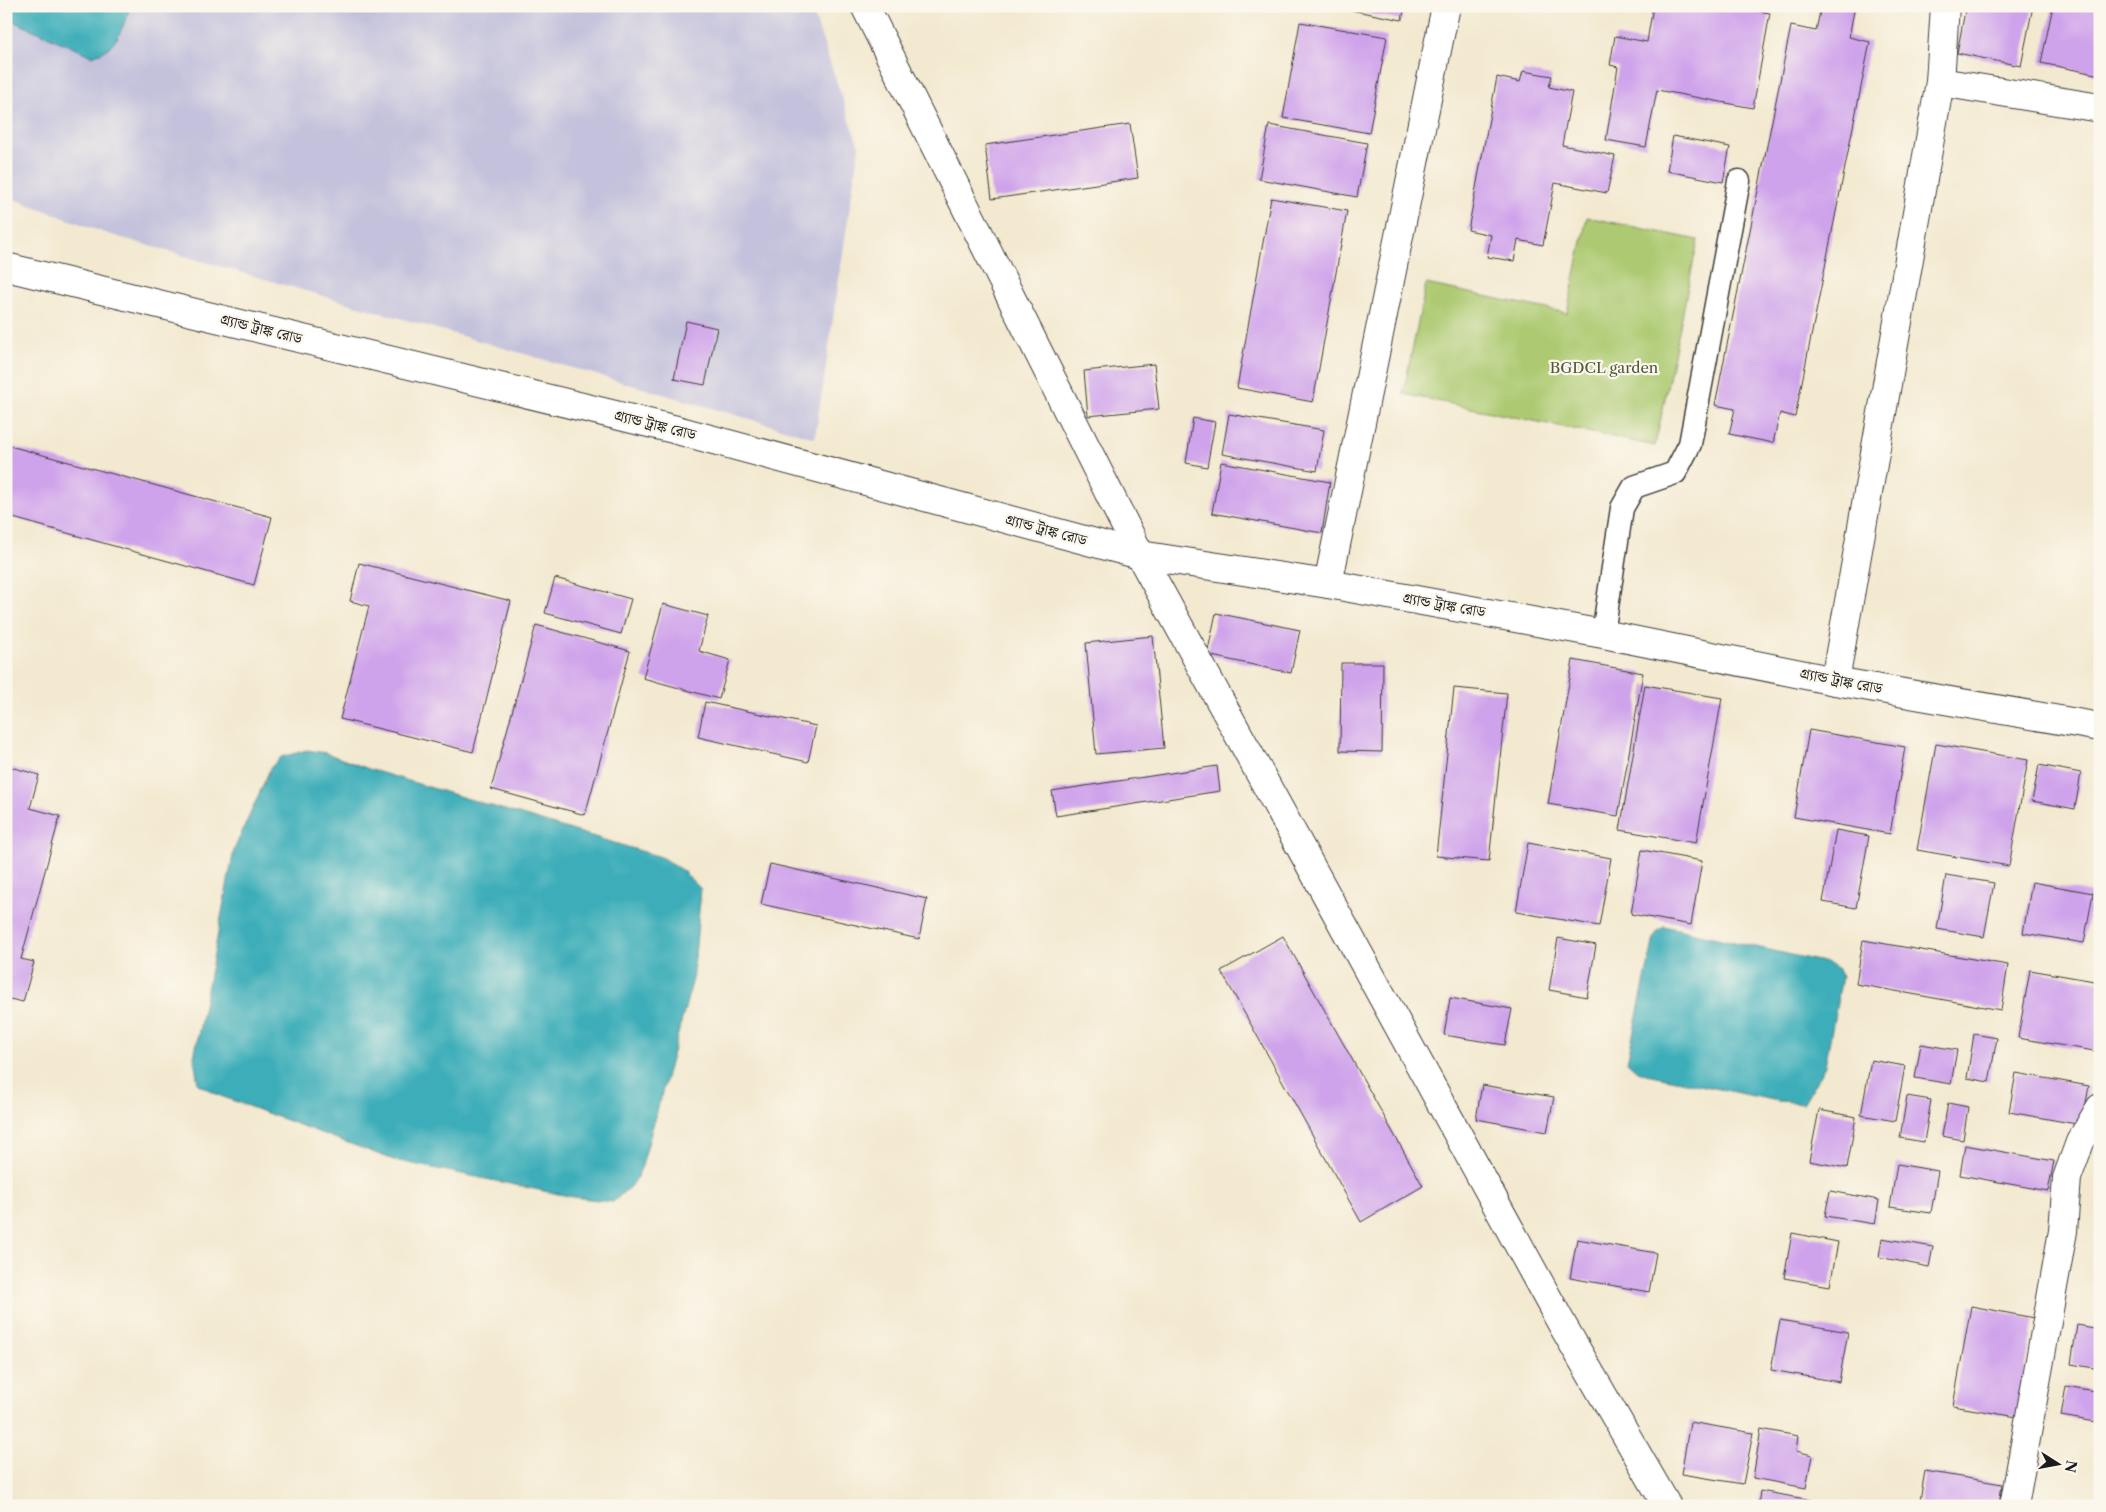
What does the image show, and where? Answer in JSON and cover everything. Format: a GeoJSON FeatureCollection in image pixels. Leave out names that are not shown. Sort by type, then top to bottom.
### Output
{"type":"FeatureCollection","features":[{"type":"Feature","properties":{"kind":"main road"},"geometry":{"type":"LineString","coordinates":[[864,6],[1140,555],[1558,1318],[1667,1506]]}},
{"type":"Feature","properties":{"kind":"main road"},"geometry":{"type":"LineString","coordinates":[[1328,584],[1446,6]]}},
{"type":"Feature","properties":{"kind":"main road"},"geometry":{"type":"LineString","coordinates":[[1835,681],[1940,82],[1945,6]]}},
{"type":"Feature","properties":{"kind":"main road"},"geometry":{"type":"LineString","coordinates":[[1940,82],[2100,108]]}},
{"type":"Feature","properties":{"kind":"main road","name":"গ্র্যান্ড ট্রাঙ্ক রোড"},"geometry":{"type":"LineString","coordinates":[[6,267],[673,430],[1140,555],[1328,584],[1603,634],[1835,681],[2100,727]]}},
{"type":"Feature","properties":{"kind":"main road"},"geometry":{"type":"LineString","coordinates":[[2014,1506],[2063,1231],[2067,1178],[2080,1142],[2100,1108]]}},
{"type":"Feature","properties":{"kind":"lane"},"geometry":{"type":"LineString","coordinates":[[1603,634],[1622,508],[1634,486],[1675,474],[1690,444],[1739,182]]}},
{"type":"Feature","properties":{"kind":"shaded area"},"geometry":{"type":"Polygon","coordinates":[[[6,6],[807,6],[812,10],[859,147],[815,438],[105,233],[6,196],[6,6]]]}},
{"type":"Feature","properties":{"kind":"green space","name":"BGDCL garden"},"geometry":{"type":"Polygon","coordinates":[[[1587,217],[1698,240],[1655,446],[1403,394],[1426,284],[1567,313],[1587,217]]]}},
{"type":"Feature","properties":{"kind":"water"},"geometry":{"type":"Polygon","coordinates":[[[6,6],[131,6],[114,43],[92,56],[6,18],[6,6]]]}},
{"type":"Feature","properties":{"kind":"water"},"geometry":{"type":"Polygon","coordinates":[[[307,750],[326,753],[369,769],[661,857],[683,871],[701,889],[693,979],[642,1166],[634,1183],[613,1202],[573,1197],[394,1160],[218,1095],[198,1084],[194,1057],[234,850],[271,767],[281,757],[307,750]]]}},
{"type":"Feature","properties":{"kind":"water"},"geometry":{"type":"Polygon","coordinates":[[[1664,926],[1827,963],[1838,970],[1842,977],[1825,1066],[1804,1103],[1778,1101],[1646,1074],[1637,1071],[1627,1062],[1654,938],[1657,932],[1664,926]]]}},
{"type":"Feature","properties":{"kind":"building"},"geometry":{"type":"Polygon","coordinates":[[[1330,6],[1405,6],[1402,20],[1330,6]]]}},
{"type":"Feature","properties":{"kind":"building"},"geometry":{"type":"Polygon","coordinates":[[[1653,6],[1732,6],[1770,13],[1753,108],[1657,90],[1646,147],[1606,140],[1618,67],[1610,65],[1615,36],[1647,42],[1653,6]]]}},
{"type":"Feature","properties":{"kind":"building"},"geometry":{"type":"Polygon","coordinates":[[[1821,6],[1855,6],[1849,37],[1870,42],[1795,417],[1780,413],[1773,443],[1729,434],[1735,409],[1715,405],[1791,26],[1816,31],[1821,6]]]}},
{"type":"Feature","properties":{"kind":"building"},"geometry":{"type":"Polygon","coordinates":[[[1966,6],[2033,6],[2021,66],[1957,53],[1966,6]]]}},
{"type":"Feature","properties":{"kind":"building"},"geometry":{"type":"Polygon","coordinates":[[[2053,6],[2100,6],[2100,75],[2041,63],[2053,6]]]}},
{"type":"Feature","properties":{"kind":"building"},"geometry":{"type":"Polygon","coordinates":[[[1300,22],[1387,37],[1369,133],[1283,118],[1300,22]]]}},
{"type":"Feature","properties":{"kind":"building"},"geometry":{"type":"Polygon","coordinates":[[[1523,71],[1552,76],[1549,87],[1572,92],[1562,145],[1615,156],[1607,193],[1555,183],[1543,245],[1518,240],[1514,261],[1487,257],[1491,235],[1468,230],[1497,77],[1520,82],[1523,71]]]}},
{"type":"Feature","properties":{"kind":"building"},"geometry":{"type":"Polygon","coordinates":[[[1130,124],[1138,178],[992,199],[985,145],[1130,124]]]}},
{"type":"Feature","properties":{"kind":"building"},"geometry":{"type":"Polygon","coordinates":[[[1269,125],[1367,143],[1357,197],[1259,179],[1269,125]]]}},
{"type":"Feature","properties":{"kind":"building"},"geometry":{"type":"Polygon","coordinates":[[[1673,136],[1730,147],[1723,182],[1667,171],[1673,136]]]}},
{"type":"Feature","properties":{"kind":"building"},"geometry":{"type":"Polygon","coordinates":[[[1271,198],[1347,211],[1313,402],[1237,388],[1271,198]]]}},
{"type":"Feature","properties":{"kind":"building"},"geometry":{"type":"Polygon","coordinates":[[[686,321],[717,328],[705,385],[674,379],[686,321]]]}},
{"type":"Feature","properties":{"kind":"building"},"geometry":{"type":"Polygon","coordinates":[[[1154,364],[1159,409],[1088,416],[1084,371],[1154,364]]]}},
{"type":"Feature","properties":{"kind":"building"},"geometry":{"type":"Polygon","coordinates":[[[1229,414],[1324,430],[1317,471],[1222,454],[1229,414]]]}},
{"type":"Feature","properties":{"kind":"building"},"geometry":{"type":"Polygon","coordinates":[[[1193,418],[1215,422],[1207,467],[1186,463],[1193,418]]]}},
{"type":"Feature","properties":{"kind":"building"},"geometry":{"type":"Polygon","coordinates":[[[6,445],[272,517],[254,585],[6,516],[6,445]]]}},
{"type":"Feature","properties":{"kind":"building"},"geometry":{"type":"Polygon","coordinates":[[[1221,462],[1330,482],[1322,533],[1212,513],[1221,462]]]}},
{"type":"Feature","properties":{"kind":"building"},"geometry":{"type":"Polygon","coordinates":[[[359,563],[511,601],[473,752],[340,719],[369,606],[350,601],[359,563]]]}},
{"type":"Feature","properties":{"kind":"building"},"geometry":{"type":"Polygon","coordinates":[[[555,578],[631,599],[621,634],[545,613],[555,578]]]}},
{"type":"Feature","properties":{"kind":"building"},"geometry":{"type":"Polygon","coordinates":[[[663,604],[708,616],[699,651],[730,660],[719,699],[643,678],[663,604]]]}},
{"type":"Feature","properties":{"kind":"building"},"geometry":{"type":"Polygon","coordinates":[[[1216,613],[1300,630],[1291,673],[1207,655],[1216,613]]]}},
{"type":"Feature","properties":{"kind":"building"},"geometry":{"type":"Polygon","coordinates":[[[536,625],[630,651],[585,815],[491,789],[536,625]]]}},
{"type":"Feature","properties":{"kind":"building"},"geometry":{"type":"Polygon","coordinates":[[[1153,636],[1164,748],[1096,754],[1086,643],[1153,636]]]}},
{"type":"Feature","properties":{"kind":"building"},"geometry":{"type":"Polygon","coordinates":[[[1573,660],[1643,673],[1618,816],[1548,804],[1573,660]]]}},
{"type":"Feature","properties":{"kind":"building"},"geometry":{"type":"Polygon","coordinates":[[[1341,663],[1383,663],[1382,752],[1340,751],[1341,663]]]}},
{"type":"Feature","properties":{"kind":"building"},"geometry":{"type":"Polygon","coordinates":[[[1645,685],[1722,698],[1696,843],[1620,830],[1645,685]]]}},
{"type":"Feature","properties":{"kind":"building"},"geometry":{"type":"Polygon","coordinates":[[[1454,688],[1507,693],[1489,861],[1436,856],[1454,688]]]}},
{"type":"Feature","properties":{"kind":"building"},"geometry":{"type":"Polygon","coordinates":[[[705,702],[816,726],[808,762],[698,737],[705,702]]]}},
{"type":"Feature","properties":{"kind":"building"},"geometry":{"type":"Polygon","coordinates":[[[1809,730],[1905,747],[1890,834],[1794,817],[1809,730]]]}},
{"type":"Feature","properties":{"kind":"building"},"geometry":{"type":"Polygon","coordinates":[[[1936,744],[2028,760],[2009,866],[1917,850],[1936,744]]]}},
{"type":"Feature","properties":{"kind":"building"},"geometry":{"type":"Polygon","coordinates":[[[2039,765],[2081,773],[2075,809],[2032,801],[2039,765]]]}},
{"type":"Feature","properties":{"kind":"building"},"geometry":{"type":"Polygon","coordinates":[[[7,766],[39,775],[30,808],[60,816],[21,959],[34,962],[23,1002],[10,999],[7,1011],[7,766]]]}},
{"type":"Feature","properties":{"kind":"building"},"geometry":{"type":"Polygon","coordinates":[[[1217,766],[1220,791],[1056,816],[1052,791],[1217,766]]]}},
{"type":"Feature","properties":{"kind":"building"},"geometry":{"type":"Polygon","coordinates":[[[1836,830],[1869,836],[1856,908],[1823,902],[1836,830]]]}},
{"type":"Feature","properties":{"kind":"building"},"geometry":{"type":"Polygon","coordinates":[[[1528,843],[1611,858],[1599,926],[1516,912],[1528,843]]]}},
{"type":"Feature","properties":{"kind":"building"},"geometry":{"type":"Polygon","coordinates":[[[1642,850],[1702,861],[1691,925],[1631,914],[1642,850]]]}},
{"type":"Feature","properties":{"kind":"building"},"geometry":{"type":"Polygon","coordinates":[[[770,864],[927,899],[919,939],[761,904],[770,864]]]}},
{"type":"Feature","properties":{"kind":"building"},"geometry":{"type":"Polygon","coordinates":[[[1946,875],[1994,883],[1984,937],[1937,929],[1946,875]]]}},
{"type":"Feature","properties":{"kind":"building"},"geometry":{"type":"Polygon","coordinates":[[[2032,882],[2093,893],[2084,943],[2023,933],[2032,882]]]}},
{"type":"Feature","properties":{"kind":"building"},"geometry":{"type":"Polygon","coordinates":[[[1283,936],[1423,1186],[1361,1222],[1221,971],[1283,936]]]}},
{"type":"Feature","properties":{"kind":"building"},"geometry":{"type":"Polygon","coordinates":[[[1558,938],[1596,945],[1587,997],[1549,990],[1558,938]]]}},
{"type":"Feature","properties":{"kind":"building"},"geometry":{"type":"Polygon","coordinates":[[[1863,940],[2008,965],[2001,1010],[1856,984],[1863,940]]]}},
{"type":"Feature","properties":{"kind":"building"},"geometry":{"type":"Polygon","coordinates":[[[2030,970],[2100,982],[2100,1052],[2018,1038],[2030,970]]]}},
{"type":"Feature","properties":{"kind":"building"},"geometry":{"type":"Polygon","coordinates":[[[1450,998],[1512,1009],[1505,1045],[1444,1035],[1450,998]]]}},
{"type":"Feature","properties":{"kind":"building"},"geometry":{"type":"Polygon","coordinates":[[[1974,1034],[1997,1038],[1989,1082],[1967,1078],[1974,1034]]]}},
{"type":"Feature","properties":{"kind":"building"},"geometry":{"type":"Polygon","coordinates":[[[1921,1044],[1957,1050],[1951,1084],[1915,1078],[1921,1044]]]}},
{"type":"Feature","properties":{"kind":"building"},"geometry":{"type":"Polygon","coordinates":[[[1871,1060],[1905,1066],[1895,1121],[1861,1115],[1871,1060]]]}},
{"type":"Feature","properties":{"kind":"building"},"geometry":{"type":"Polygon","coordinates":[[[2016,1073],[2089,1086],[2082,1125],[2009,1112],[2016,1073]]]}},
{"type":"Feature","properties":{"kind":"building"},"geometry":{"type":"Polygon","coordinates":[[[1482,1085],[1554,1097],[1547,1132],[1476,1119],[1482,1085]]]}},
{"type":"Feature","properties":{"kind":"building"},"geometry":{"type":"Polygon","coordinates":[[[1907,1096],[1931,1100],[1924,1142],[1900,1138],[1907,1096]]]}},
{"type":"Feature","properties":{"kind":"building"},"geometry":{"type":"Polygon","coordinates":[[[1948,1103],[1968,1107],[1963,1140],[1942,1136],[1948,1103]]]}},
{"type":"Feature","properties":{"kind":"building"},"geometry":{"type":"Polygon","coordinates":[[[1819,1110],[1856,1117],[1847,1168],[1809,1161],[1819,1110]]]}},
{"type":"Feature","properties":{"kind":"building"},"geometry":{"type":"Polygon","coordinates":[[[1965,1145],[2054,1161],[2048,1191],[1960,1175],[1965,1145]]]}},
{"type":"Feature","properties":{"kind":"building"},"geometry":{"type":"Polygon","coordinates":[[[1897,1164],[1938,1171],[1931,1213],[1890,1207],[1897,1164]]]}},
{"type":"Feature","properties":{"kind":"building"},"geometry":{"type":"Polygon","coordinates":[[[1830,1191],[1879,1200],[1875,1224],[1825,1216],[1830,1191]]]}},
{"type":"Feature","properties":{"kind":"building"},"geometry":{"type":"Polygon","coordinates":[[[1792,1233],[1838,1242],[1830,1286],[1784,1278],[1792,1233]]]}},
{"type":"Feature","properties":{"kind":"building"},"geometry":{"type":"Polygon","coordinates":[[[1882,1238],[1933,1247],[1929,1267],[1879,1257],[1882,1238]]]}},
{"type":"Feature","properties":{"kind":"building"},"geometry":{"type":"Polygon","coordinates":[[[1577,1239],[1656,1253],[1649,1292],[1570,1278],[1577,1239]]]}},
{"type":"Feature","properties":{"kind":"building"},"geometry":{"type":"Polygon","coordinates":[[[1971,1306],[2034,1318],[2017,1417],[1953,1406],[1971,1306]]]}},
{"type":"Feature","properties":{"kind":"building"},"geometry":{"type":"Polygon","coordinates":[[[1780,1320],[1848,1332],[1839,1382],[1771,1370],[1780,1320]]]}},
{"type":"Feature","properties":{"kind":"building"},"geometry":{"type":"Polygon","coordinates":[[[2077,1325],[2100,1329],[2100,1369],[2071,1364],[2077,1325]]]}},
{"type":"Feature","properties":{"kind":"building"},"geometry":{"type":"Polygon","coordinates":[[[2066,1386],[2100,1392],[2096,1422],[2061,1416],[2066,1386]]]}},
{"type":"Feature","properties":{"kind":"building"},"geometry":{"type":"Polygon","coordinates":[[[1690,1422],[1753,1433],[1743,1484],[1681,1474],[1690,1422]]]}},
{"type":"Feature","properties":{"kind":"building"},"geometry":{"type":"Polygon","coordinates":[[[1761,1429],[1798,1436],[1796,1451],[1812,1455],[1806,1488],[1753,1478],[1761,1429]]]}},
{"type":"Feature","properties":{"kind":"building"},"geometry":{"type":"Polygon","coordinates":[[[1925,1471],[2002,1484],[1999,1506],[1919,1506],[1925,1471]]]}},
{"type":"Feature","properties":{"kind":"building"},"geometry":{"type":"Polygon","coordinates":[[[1760,1491],[1840,1505],[1840,1506],[1758,1506],[1760,1491]]]}}]}
